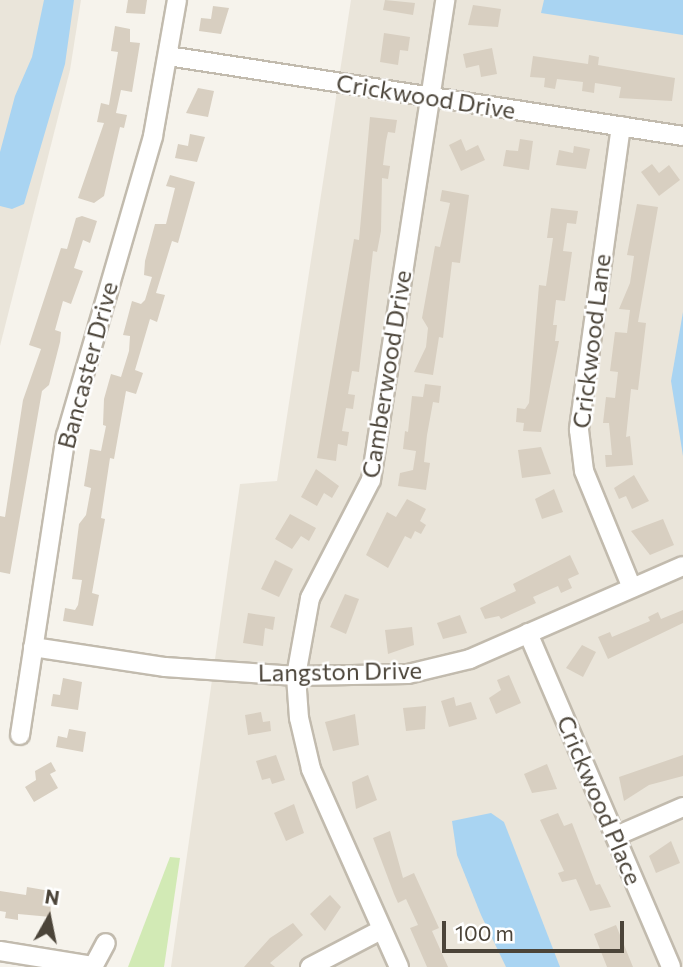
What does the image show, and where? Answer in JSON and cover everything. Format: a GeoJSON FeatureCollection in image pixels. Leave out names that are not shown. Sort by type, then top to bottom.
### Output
{"type":"FeatureCollection","features":[{"type":"Feature","properties":{"kind":"street","name":"Bancaster Drive"},"geometry":{"type":"LineString","coordinates":[[20,736],[65,436],[146,164],[177,0]]}},
{"type":"Feature","properties":{"kind":"street","name":"Camberwood Drive"},"geometry":{"type":"LineString","coordinates":[[399,967],[312,769],[299,718],[296,676],[310,598],[371,480],[445,0]]}},
{"type":"Feature","properties":{"kind":"street","name":"Crickwood Drive"},"geometry":{"type":"LineString","coordinates":[[168,56],[683,136]]}},
{"type":"Feature","properties":{"kind":"street","name":"Crickwood Lane"},"geometry":{"type":"LineString","coordinates":[[621,126],[579,430],[584,471],[632,588]]}},
{"type":"Feature","properties":{"kind":"street","name":"Langston Drive"},"geometry":{"type":"LineString","coordinates":[[33,647],[165,667],[296,676],[431,670],[528,633],[683,566]]}},
{"type":"Feature","properties":{"kind":"street","name":"Crickwood Place"},"geometry":{"type":"LineString","coordinates":[[528,633],[671,967]]}},
{"type":"Feature","properties":{"kind":"street"},"geometry":{"type":"LineString","coordinates":[[616,836],[683,807]]}},
{"type":"Feature","properties":{"kind":"street"},"geometry":{"type":"LineString","coordinates":[[310,967],[381,930]]}},
{"type":"Feature","properties":{"kind":"street"},"geometry":{"type":"LineString","coordinates":[[0,951],[93,966],[106,943]]}},
{"type":"Feature","properties":{"kind":"shaded area"},"geometry":{"type":"Polygon","coordinates":[[[0,0],[81,0],[70,70],[0,346],[0,0]]]}},
{"type":"Feature","properties":{"kind":"shaded area"},"geometry":{"type":"Polygon","coordinates":[[[351,0],[683,0],[683,967],[171,967],[240,484],[277,481],[351,0]]]}},
{"type":"Feature","properties":{"kind":"green space"},"geometry":{"type":"Polygon","coordinates":[[[170,857],[180,858],[164,967],[128,967],[170,857]]]}},
{"type":"Feature","properties":{"kind":"water"},"geometry":{"type":"Polygon","coordinates":[[[44,0],[74,0],[65,64],[24,204],[12,209],[0,206],[0,152],[15,96],[32,57],[44,0]]]}},
{"type":"Feature","properties":{"kind":"water"},"geometry":{"type":"Polygon","coordinates":[[[544,0],[683,0],[683,35],[541,13],[544,0]]]}},
{"type":"Feature","properties":{"kind":"water"},"geometry":{"type":"Polygon","coordinates":[[[683,312],[683,456],[671,381],[683,312]]]}},
{"type":"Feature","properties":{"kind":"water"},"geometry":{"type":"Polygon","coordinates":[[[491,813],[504,822],[560,967],[506,967],[481,915],[457,855],[452,821],[491,813]]]}},
{"type":"Feature","properties":{"kind":"building"},"geometry":{"type":"Polygon","coordinates":[[[128,0],[147,0],[145,14],[126,13],[128,0]]]}},
{"type":"Feature","properties":{"kind":"building"},"geometry":{"type":"Polygon","coordinates":[[[385,0],[415,3],[413,15],[383,10],[385,0]]]}},
{"type":"Feature","properties":{"kind":"building"},"geometry":{"type":"Polygon","coordinates":[[[473,5],[501,9],[498,27],[468,25],[473,5]]]}},
{"type":"Feature","properties":{"kind":"building"},"geometry":{"type":"Polygon","coordinates":[[[213,6],[229,8],[221,34],[199,31],[201,18],[211,19],[213,6]]]}},
{"type":"Feature","properties":{"kind":"building"},"geometry":{"type":"Polygon","coordinates":[[[115,26],[130,29],[130,42],[140,43],[132,92],[121,90],[116,113],[127,115],[124,128],[120,127],[104,196],[94,203],[78,198],[104,123],[97,122],[101,103],[109,105],[118,52],[111,51],[115,26]]]}},
{"type":"Feature","properties":{"kind":"building"},"geometry":{"type":"Polygon","coordinates":[[[384,33],[410,37],[408,51],[400,50],[398,65],[380,62],[384,33]]]}},
{"type":"Feature","properties":{"kind":"building"},"geometry":{"type":"Polygon","coordinates":[[[492,48],[497,74],[481,77],[479,65],[466,68],[463,54],[492,48]]]}},
{"type":"Feature","properties":{"kind":"building"},"geometry":{"type":"Polygon","coordinates":[[[589,55],[599,57],[598,65],[675,78],[672,101],[619,98],[621,87],[595,83],[594,93],[582,91],[583,82],[557,79],[555,89],[544,87],[545,78],[530,77],[533,56],[588,64],[589,55]]]}},
{"type":"Feature","properties":{"kind":"building"},"geometry":{"type":"Polygon","coordinates":[[[198,88],[214,91],[208,117],[186,113],[198,88]]]}},
{"type":"Feature","properties":{"kind":"building"},"geometry":{"type":"Polygon","coordinates":[[[370,117],[397,120],[395,133],[388,132],[386,141],[383,165],[390,166],[388,179],[382,178],[381,231],[377,252],[373,251],[359,372],[352,371],[348,394],[355,395],[353,409],[346,408],[342,431],[349,432],[347,446],[338,444],[336,461],[317,458],[354,239],[359,240],[370,117]]]}},
{"type":"Feature","properties":{"kind":"building"},"geometry":{"type":"Polygon","coordinates":[[[190,134],[205,137],[197,162],[175,158],[178,144],[188,146],[190,134]]]}},
{"type":"Feature","properties":{"kind":"building"},"geometry":{"type":"Polygon","coordinates":[[[461,139],[466,151],[478,145],[485,160],[461,171],[449,145],[461,139]]]}},
{"type":"Feature","properties":{"kind":"building"},"geometry":{"type":"Polygon","coordinates":[[[520,139],[533,141],[529,170],[503,166],[506,150],[518,151],[520,139]]]}},
{"type":"Feature","properties":{"kind":"building"},"geometry":{"type":"Polygon","coordinates":[[[574,146],[590,149],[586,169],[556,165],[559,150],[573,153],[574,146]]]}},
{"type":"Feature","properties":{"kind":"building"},"geometry":{"type":"Polygon","coordinates":[[[652,164],[659,173],[669,165],[680,180],[659,196],[641,172],[652,164]]]}},
{"type":"Feature","properties":{"kind":"building"},"geometry":{"type":"Polygon","coordinates":[[[170,175],[195,182],[178,243],[172,241],[156,293],[165,295],[157,322],[150,319],[135,370],[143,373],[136,394],[126,391],[114,459],[110,458],[101,518],[105,519],[92,593],[99,595],[93,626],[63,621],[65,608],[75,610],[78,605],[82,580],[72,579],[79,524],[86,515],[91,488],[84,486],[90,449],[101,451],[106,426],[103,425],[104,399],[111,374],[121,377],[129,351],[130,336],[123,335],[132,301],[141,304],[145,300],[152,277],[144,275],[145,261],[155,224],[166,224],[175,188],[166,186],[170,175]]]}},
{"type":"Feature","properties":{"kind":"building"},"geometry":{"type":"Polygon","coordinates":[[[442,190],[469,195],[460,263],[452,262],[443,338],[439,337],[433,375],[414,372],[426,347],[428,328],[422,318],[435,246],[440,247],[450,203],[440,201],[442,190]]]}},
{"type":"Feature","properties":{"kind":"building"},"geometry":{"type":"Polygon","coordinates":[[[637,204],[658,207],[638,322],[646,323],[638,390],[631,389],[626,437],[630,436],[633,465],[606,467],[605,455],[612,455],[609,423],[603,423],[606,397],[615,398],[618,372],[610,371],[615,332],[627,333],[630,310],[619,309],[630,283],[634,256],[627,255],[637,204]]]}},
{"type":"Feature","properties":{"kind":"building"},"geometry":{"type":"Polygon","coordinates":[[[551,208],[578,211],[576,224],[567,223],[563,251],[572,252],[565,301],[556,300],[553,325],[557,325],[555,341],[559,341],[541,432],[523,431],[524,423],[516,422],[517,408],[525,409],[529,403],[539,285],[546,286],[553,238],[547,238],[551,208]]]}},
{"type":"Feature","properties":{"kind":"building"},"geometry":{"type":"Polygon","coordinates":[[[82,216],[97,221],[90,243],[83,240],[74,268],[83,271],[71,304],[63,301],[55,330],[61,332],[60,342],[49,385],[42,391],[10,574],[0,572],[0,516],[5,517],[23,400],[41,349],[29,345],[61,248],[67,249],[76,218],[82,216]]]}},
{"type":"Feature","properties":{"kind":"building"},"geometry":{"type":"Polygon","coordinates":[[[425,384],[441,386],[439,403],[433,402],[427,435],[424,462],[430,463],[426,490],[398,486],[400,473],[413,470],[416,451],[403,449],[405,431],[408,432],[412,396],[423,397],[425,384]]]}},
{"type":"Feature","properties":{"kind":"building"},"geometry":{"type":"Polygon","coordinates":[[[541,447],[551,474],[522,478],[518,450],[541,447]]]}},
{"type":"Feature","properties":{"kind":"building"},"geometry":{"type":"Polygon","coordinates":[[[316,469],[339,486],[332,498],[324,493],[317,506],[301,497],[316,469]]]}},
{"type":"Feature","properties":{"kind":"building"},"geometry":{"type":"Polygon","coordinates":[[[634,475],[649,501],[632,509],[626,496],[619,499],[614,488],[634,475]]]}},
{"type":"Feature","properties":{"kind":"building"},"geometry":{"type":"Polygon","coordinates":[[[554,489],[563,512],[542,519],[535,499],[554,489]]]}},
{"type":"Feature","properties":{"kind":"building"},"geometry":{"type":"Polygon","coordinates":[[[407,499],[426,509],[420,521],[426,525],[421,534],[415,531],[411,539],[405,536],[388,568],[366,555],[387,512],[396,517],[407,499]]]}},
{"type":"Feature","properties":{"kind":"building"},"geometry":{"type":"Polygon","coordinates":[[[290,514],[316,528],[309,541],[301,536],[292,549],[275,539],[290,514]]]}},
{"type":"Feature","properties":{"kind":"building"},"geometry":{"type":"Polygon","coordinates":[[[663,519],[674,545],[650,555],[631,531],[663,519]]]}},
{"type":"Feature","properties":{"kind":"building"},"geometry":{"type":"Polygon","coordinates":[[[570,555],[579,574],[568,579],[572,588],[561,593],[558,586],[533,597],[536,603],[501,619],[499,616],[485,619],[480,608],[516,591],[513,584],[570,555]]]}},
{"type":"Feature","properties":{"kind":"building"},"geometry":{"type":"Polygon","coordinates":[[[275,560],[293,569],[279,597],[261,589],[275,560]]]}},
{"type":"Feature","properties":{"kind":"building"},"geometry":{"type":"Polygon","coordinates":[[[345,594],[359,599],[346,634],[330,627],[345,594]]]}},
{"type":"Feature","properties":{"kind":"building"},"geometry":{"type":"Polygon","coordinates":[[[683,610],[683,623],[608,659],[598,637],[610,632],[612,637],[650,621],[648,617],[658,612],[661,619],[683,610]]]}},
{"type":"Feature","properties":{"kind":"building"},"geometry":{"type":"Polygon","coordinates":[[[248,613],[275,617],[273,630],[265,628],[263,646],[243,643],[248,613]]]}},
{"type":"Feature","properties":{"kind":"building"},"geometry":{"type":"Polygon","coordinates":[[[460,615],[467,633],[443,639],[437,623],[460,615]]]}},
{"type":"Feature","properties":{"kind":"building"},"geometry":{"type":"Polygon","coordinates":[[[412,627],[414,645],[388,654],[385,630],[412,627]]]}},
{"type":"Feature","properties":{"kind":"building"},"geometry":{"type":"Polygon","coordinates":[[[582,645],[596,652],[583,677],[566,668],[582,645]]]}},
{"type":"Feature","properties":{"kind":"building"},"geometry":{"type":"Polygon","coordinates":[[[509,675],[521,703],[496,714],[489,698],[501,690],[497,680],[509,675]]]}},
{"type":"Feature","properties":{"kind":"building"},"geometry":{"type":"Polygon","coordinates":[[[63,678],[82,682],[78,710],[51,706],[53,694],[60,695],[63,678]]]}},
{"type":"Feature","properties":{"kind":"building"},"geometry":{"type":"Polygon","coordinates":[[[454,697],[456,706],[471,702],[477,719],[449,727],[441,701],[454,697]]]}},
{"type":"Feature","properties":{"kind":"building"},"geometry":{"type":"Polygon","coordinates":[[[426,706],[425,729],[406,731],[403,708],[426,706]]]}},
{"type":"Feature","properties":{"kind":"building"},"geometry":{"type":"Polygon","coordinates":[[[261,712],[263,722],[270,721],[271,731],[248,735],[245,715],[261,712]]]}},
{"type":"Feature","properties":{"kind":"building"},"geometry":{"type":"Polygon","coordinates":[[[355,714],[359,745],[333,751],[325,722],[355,714]]]}},
{"type":"Feature","properties":{"kind":"building"},"geometry":{"type":"Polygon","coordinates":[[[69,729],[86,732],[83,752],[56,747],[58,736],[67,738],[69,729]]]}},
{"type":"Feature","properties":{"kind":"building"},"geometry":{"type":"Polygon","coordinates":[[[276,755],[285,780],[272,784],[270,778],[262,780],[256,761],[276,755]]]}},
{"type":"Feature","properties":{"kind":"building"},"geometry":{"type":"Polygon","coordinates":[[[683,755],[683,776],[649,785],[624,801],[619,777],[683,755]]]}},
{"type":"Feature","properties":{"kind":"building"},"geometry":{"type":"Polygon","coordinates":[[[51,762],[56,771],[50,774],[58,788],[34,802],[25,787],[36,780],[35,771],[51,762]]]}},
{"type":"Feature","properties":{"kind":"building"},"geometry":{"type":"Polygon","coordinates":[[[547,764],[557,789],[532,793],[524,774],[547,764]]]}},
{"type":"Feature","properties":{"kind":"building"},"geometry":{"type":"Polygon","coordinates":[[[368,775],[377,800],[356,809],[352,782],[368,775]]]}},
{"type":"Feature","properties":{"kind":"building"},"geometry":{"type":"Polygon","coordinates":[[[294,804],[304,833],[286,841],[274,813],[294,804]]]}},
{"type":"Feature","properties":{"kind":"building"},"geometry":{"type":"Polygon","coordinates":[[[558,813],[564,826],[572,823],[596,885],[600,884],[611,907],[590,911],[576,879],[562,882],[558,873],[564,871],[540,820],[558,813]]]}},
{"type":"Feature","properties":{"kind":"building"},"geometry":{"type":"Polygon","coordinates":[[[390,831],[403,878],[414,873],[439,928],[432,931],[448,967],[427,967],[410,928],[418,925],[406,899],[398,903],[394,894],[373,838],[390,831]]]}},
{"type":"Feature","properties":{"kind":"building"},"geometry":{"type":"Polygon","coordinates":[[[671,841],[680,863],[656,873],[649,856],[671,841]]]}},
{"type":"Feature","properties":{"kind":"building"},"geometry":{"type":"Polygon","coordinates":[[[27,887],[50,891],[51,917],[18,914],[18,920],[5,918],[6,912],[0,911],[0,891],[26,895],[27,887]]]}},
{"type":"Feature","properties":{"kind":"building"},"geometry":{"type":"Polygon","coordinates":[[[330,895],[341,907],[325,931],[310,914],[330,895]]]}},
{"type":"Feature","properties":{"kind":"building"},"geometry":{"type":"Polygon","coordinates":[[[293,923],[303,935],[270,963],[275,967],[244,967],[270,938],[293,923]]]}},
{"type":"Feature","properties":{"kind":"building"},"geometry":{"type":"Polygon","coordinates":[[[616,925],[633,967],[607,967],[594,934],[616,925]]]}}]}
